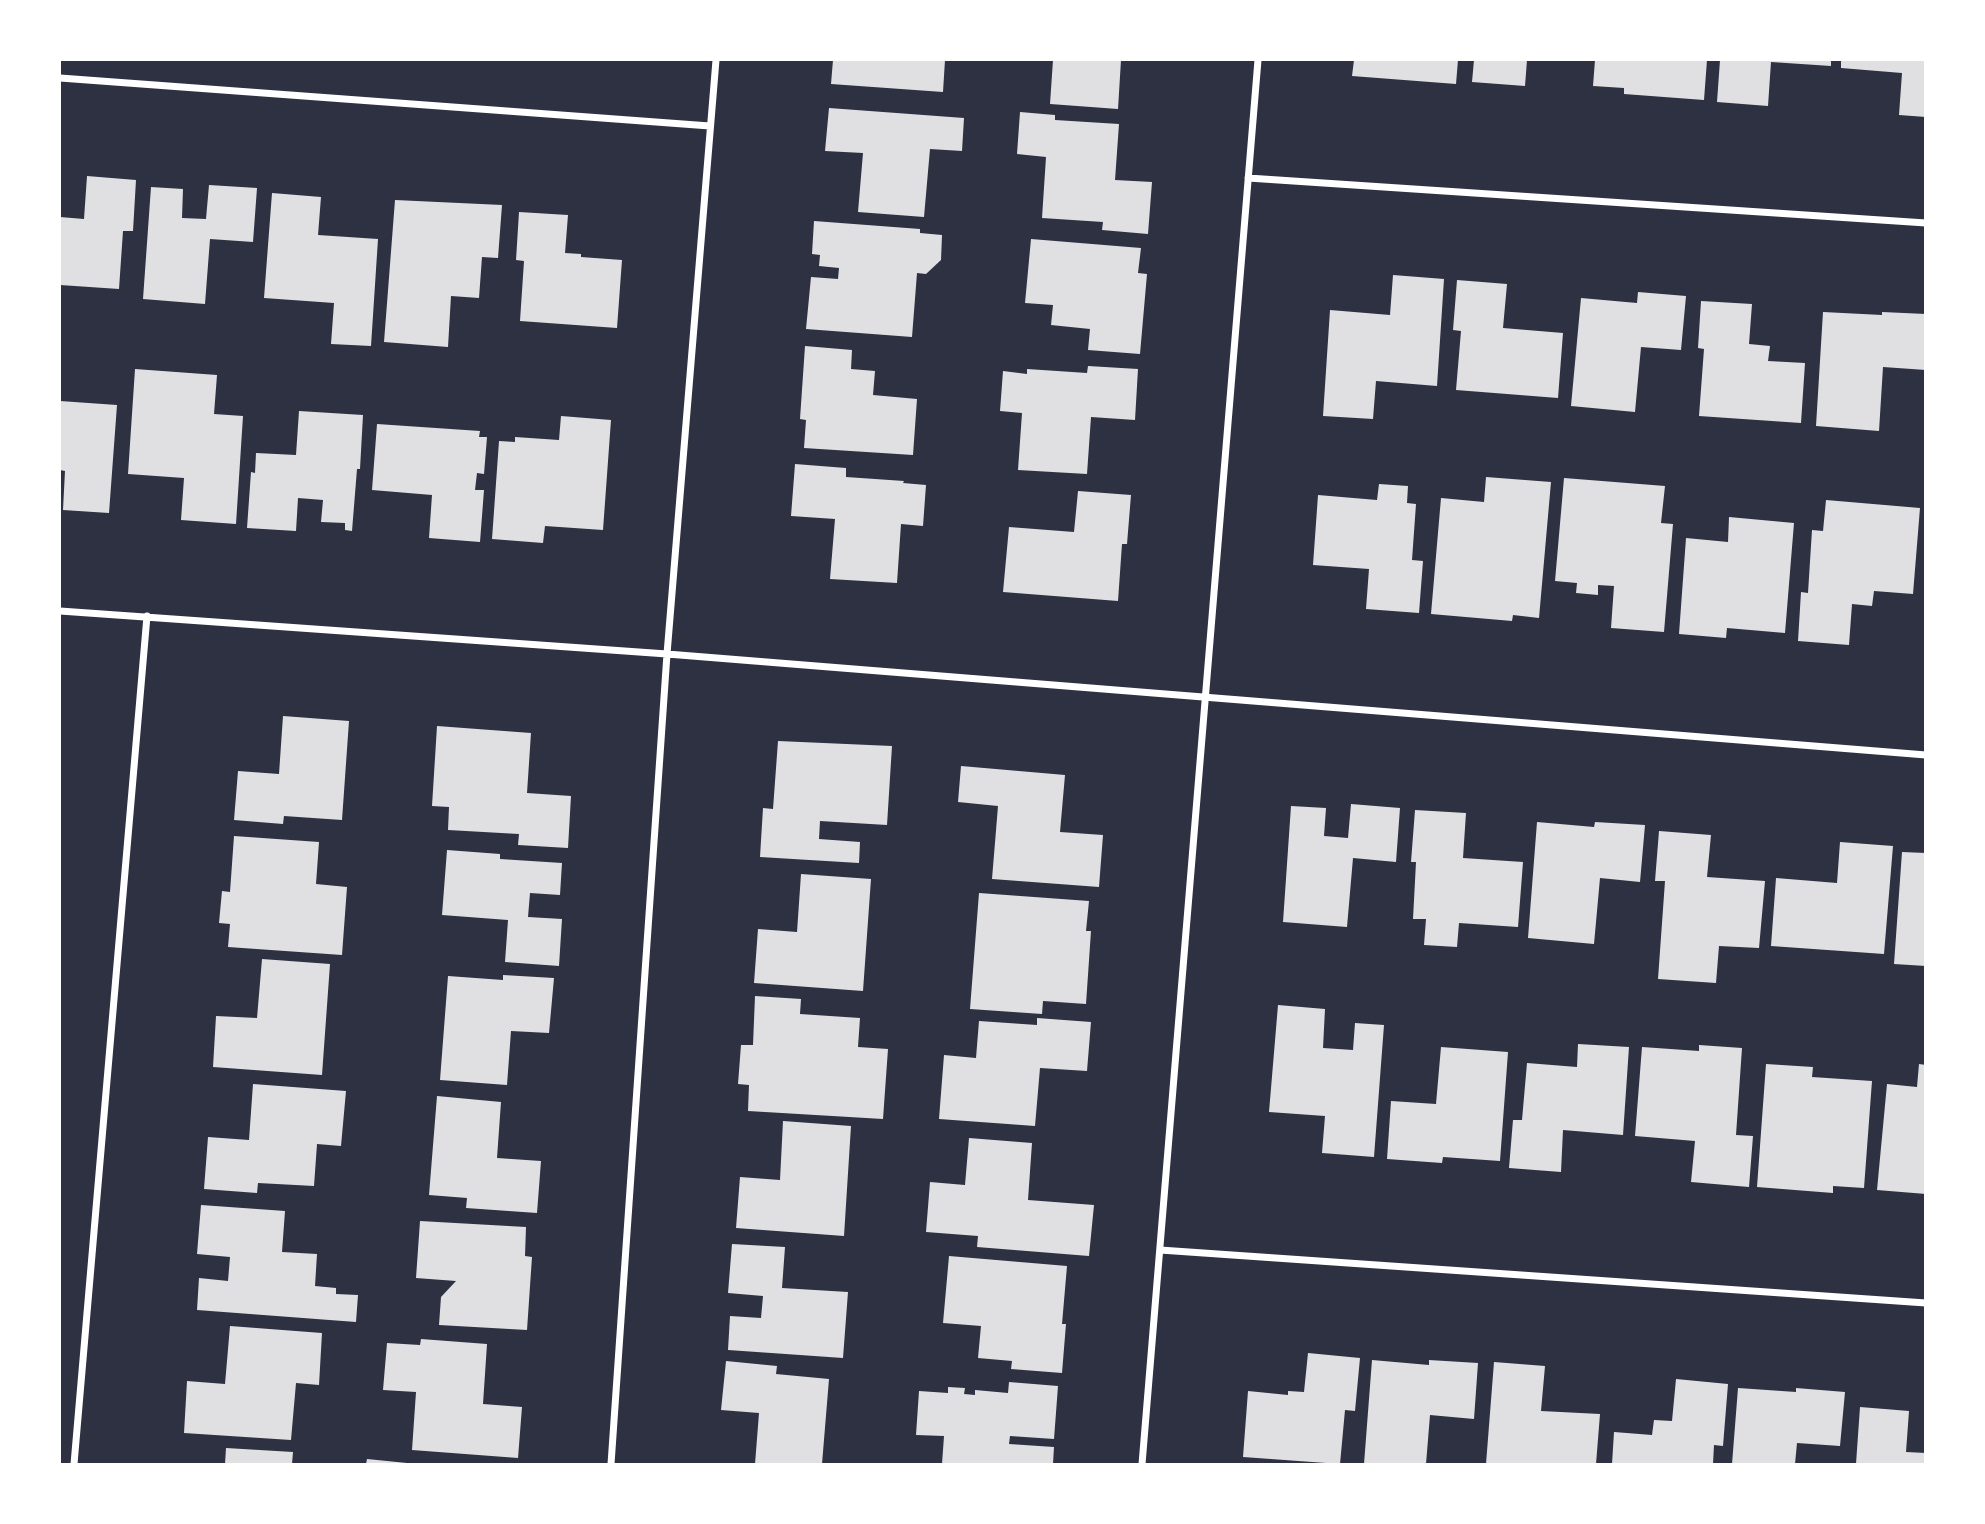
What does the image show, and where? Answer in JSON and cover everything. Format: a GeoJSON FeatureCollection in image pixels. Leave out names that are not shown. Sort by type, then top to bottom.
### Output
{"type":"FeatureCollection","features":[{"type":"Feature","properties":{"kind":"street"},"geometry":{"type":"LineString","coordinates":[[611,1465],[667,654],[716,60]]}},
{"type":"Feature","properties":{"kind":"street"},"geometry":{"type":"LineString","coordinates":[[1142,1465],[1258,60]]}},
{"type":"Feature","properties":{"kind":"street"},"geometry":{"type":"LineString","coordinates":[[60,78],[710,126]]}},
{"type":"Feature","properties":{"kind":"street"},"geometry":{"type":"LineString","coordinates":[[1248,178],[1926,223]]}},
{"type":"Feature","properties":{"kind":"street"},"geometry":{"type":"LineString","coordinates":[[60,611],[667,654],[1926,755]]}},
{"type":"Feature","properties":{"kind":"street"},"geometry":{"type":"LineString","coordinates":[[74,1465],[147,616]]}},
{"type":"Feature","properties":{"kind":"street"},"geometry":{"type":"LineString","coordinates":[[1160,1250],[1926,1303]]}},
{"type":"Feature","properties":{"kind":"building"},"geometry":{"type":"Polygon","coordinates":[[[833,60],[945,60],[943,92],[831,84],[833,60]]]}},
{"type":"Feature","properties":{"kind":"building"},"geometry":{"type":"Polygon","coordinates":[[[1053,60],[1121,60],[1118,109],[1050,104],[1053,60]]]}},
{"type":"Feature","properties":{"kind":"building"},"geometry":{"type":"Polygon","coordinates":[[[1354,60],[1458,60],[1456,84],[1352,76],[1354,60]]]}},
{"type":"Feature","properties":{"kind":"building"},"geometry":{"type":"Polygon","coordinates":[[[1474,60],[1527,60],[1525,86],[1472,82],[1474,60]]]}},
{"type":"Feature","properties":{"kind":"building"},"geometry":{"type":"Polygon","coordinates":[[[1595,60],[1707,60],[1704,100],[1624,94],[1624,88],[1593,86],[1595,60]]]}},
{"type":"Feature","properties":{"kind":"building"},"geometry":{"type":"Polygon","coordinates":[[[1720,60],[1831,60],[1831,66],[1771,62],[1768,106],[1717,102],[1720,60]]]}},
{"type":"Feature","properties":{"kind":"building"},"geometry":{"type":"Polygon","coordinates":[[[1841,60],[1926,60],[1926,117],[1899,115],[1902,73],[1841,68],[1841,60]]]}},
{"type":"Feature","properties":{"kind":"building"},"geometry":{"type":"Polygon","coordinates":[[[829,108],[964,118],[962,151],[930,149],[924,217],[858,212],[863,153],[825,151],[829,108]]]}},
{"type":"Feature","properties":{"kind":"building"},"geometry":{"type":"Polygon","coordinates":[[[1020,112],[1055,115],[1055,120],[1119,124],[1115,180],[1152,182],[1148,234],[1102,230],[1103,222],[1042,218],[1046,157],[1017,154],[1020,112]]]}},
{"type":"Feature","properties":{"kind":"building"},"geometry":{"type":"Polygon","coordinates":[[[87,176],[136,180],[133,231],[123,231],[119,289],[60,285],[60,217],[84,219],[87,176]]]}},
{"type":"Feature","properties":{"kind":"building"},"geometry":{"type":"Polygon","coordinates":[[[209,185],[257,188],[253,242],[210,239],[205,304],[143,299],[151,187],[183,189],[182,218],[206,219],[209,185]]]}},
{"type":"Feature","properties":{"kind":"building"},"geometry":{"type":"Polygon","coordinates":[[[272,193],[321,197],[318,235],[378,239],[371,346],[331,344],[334,303],[264,298],[272,193]]]}},
{"type":"Feature","properties":{"kind":"building"},"geometry":{"type":"Polygon","coordinates":[[[395,200],[502,205],[498,258],[482,257],[479,298],[451,296],[448,347],[384,342],[395,200]]]}},
{"type":"Feature","properties":{"kind":"building"},"geometry":{"type":"Polygon","coordinates":[[[519,212],[568,215],[565,253],[622,260],[617,328],[520,321],[524,261],[516,260],[519,212]]]}},
{"type":"Feature","properties":{"kind":"building"},"geometry":{"type":"Polygon","coordinates":[[[814,221],[920,229],[920,233],[942,235],[941,260],[926,274],[917,273],[912,337],[806,329],[811,277],[838,279],[839,268],[819,266],[820,255],[812,254],[814,221]]]}},
{"type":"Feature","properties":{"kind":"building"},"geometry":{"type":"Polygon","coordinates":[[[1031,239],[1141,248],[1138,273],[1147,274],[1140,354],[1088,350],[1090,329],[1051,325],[1053,305],[1025,303],[1031,239]]]}},
{"type":"Feature","properties":{"kind":"building"},"geometry":{"type":"Polygon","coordinates":[[[1393,275],[1444,279],[1437,386],[1376,381],[1373,419],[1323,416],[1330,310],[1390,315],[1393,275]]]}},
{"type":"Feature","properties":{"kind":"building"},"geometry":{"type":"Polygon","coordinates":[[[1457,280],[1507,284],[1503,328],[1563,333],[1558,398],[1456,390],[1461,331],[1453,330],[1457,280]]]}},
{"type":"Feature","properties":{"kind":"building"},"geometry":{"type":"Polygon","coordinates":[[[1638,292],[1686,296],[1681,350],[1641,347],[1635,412],[1571,406],[1581,298],[1637,303],[1638,292]]]}},
{"type":"Feature","properties":{"kind":"building"},"geometry":{"type":"Polygon","coordinates":[[[1701,301],[1752,304],[1749,344],[1770,346],[1768,361],[1805,363],[1801,423],[1699,416],[1704,349],[1698,348],[1701,301]]]}},
{"type":"Feature","properties":{"kind":"building"},"geometry":{"type":"Polygon","coordinates":[[[1823,312],[1926,314],[1926,370],[1883,367],[1879,431],[1816,426],[1823,312]]]}},
{"type":"Feature","properties":{"kind":"building"},"geometry":{"type":"Polygon","coordinates":[[[805,346],[852,350],[851,369],[875,371],[873,395],[917,399],[913,455],[804,448],[806,420],[800,419],[805,346]]]}},
{"type":"Feature","properties":{"kind":"building"},"geometry":{"type":"Polygon","coordinates":[[[1088,366],[1138,369],[1135,420],[1091,417],[1087,474],[1018,470],[1022,413],[1000,411],[1003,371],[1027,374],[1027,369],[1087,373],[1088,366]]]}},
{"type":"Feature","properties":{"kind":"building"},"geometry":{"type":"Polygon","coordinates":[[[135,369],[217,375],[214,414],[243,416],[236,524],[181,520],[184,478],[128,474],[135,369]]]}},
{"type":"Feature","properties":{"kind":"building"},"geometry":{"type":"Polygon","coordinates":[[[60,401],[117,405],[109,513],[63,510],[65,471],[60,470],[60,401]]]}},
{"type":"Feature","properties":{"kind":"building"},"geometry":{"type":"Polygon","coordinates":[[[299,411],[363,415],[360,469],[357,469],[352,531],[345,530],[345,523],[321,522],[323,500],[298,498],[296,531],[247,528],[251,472],[255,473],[256,453],[296,455],[299,411]]]}},
{"type":"Feature","properties":{"kind":"building"},"geometry":{"type":"Polygon","coordinates":[[[561,416],[611,420],[603,530],[545,526],[543,543],[492,539],[499,441],[515,442],[515,437],[559,440],[561,416]]]}},
{"type":"Feature","properties":{"kind":"building"},"geometry":{"type":"Polygon","coordinates":[[[377,424],[480,431],[479,437],[487,437],[484,474],[477,473],[475,490],[484,490],[480,542],[429,538],[432,495],[372,490],[377,424]]]}},
{"type":"Feature","properties":{"kind":"building"},"geometry":{"type":"Polygon","coordinates":[[[795,464],[846,468],[846,477],[926,485],[923,526],[901,524],[897,583],[830,579],[835,519],[791,516],[795,464]]]}},
{"type":"Feature","properties":{"kind":"building"},"geometry":{"type":"Polygon","coordinates":[[[1486,477],[1551,482],[1539,618],[1513,615],[1512,621],[1431,614],[1441,498],[1484,502],[1486,477]]]}},
{"type":"Feature","properties":{"kind":"building"},"geometry":{"type":"Polygon","coordinates":[[[1564,478],[1665,486],[1661,523],[1673,524],[1664,632],[1611,628],[1614,586],[1598,585],[1598,595],[1576,593],[1577,583],[1555,581],[1564,478]]]}},
{"type":"Feature","properties":{"kind":"building"},"geometry":{"type":"Polygon","coordinates":[[[1379,484],[1408,486],[1407,503],[1416,504],[1412,560],[1423,561],[1419,613],[1366,609],[1369,569],[1313,565],[1318,495],[1377,500],[1379,484]]]}},
{"type":"Feature","properties":{"kind":"building"},"geometry":{"type":"Polygon","coordinates":[[[1078,491],[1131,495],[1127,544],[1122,544],[1118,601],[1003,592],[1009,527],[1074,532],[1078,491]]]}},
{"type":"Feature","properties":{"kind":"building"},"geometry":{"type":"Polygon","coordinates":[[[1826,500],[1920,508],[1913,594],[1874,591],[1872,606],[1852,604],[1849,645],[1798,641],[1801,592],[1808,593],[1812,530],[1823,531],[1826,500]]]}},
{"type":"Feature","properties":{"kind":"building"},"geometry":{"type":"Polygon","coordinates":[[[1729,517],[1794,523],[1785,633],[1727,628],[1726,638],[1679,634],[1686,538],[1728,542],[1729,517]]]}},
{"type":"Feature","properties":{"kind":"building"},"geometry":{"type":"Polygon","coordinates":[[[283,716],[349,721],[342,820],[284,816],[283,824],[234,820],[238,771],[279,774],[283,716]]]}},
{"type":"Feature","properties":{"kind":"building"},"geometry":{"type":"Polygon","coordinates":[[[437,726],[531,733],[527,793],[571,796],[568,848],[518,845],[519,834],[448,830],[449,807],[432,806],[437,726]]]}},
{"type":"Feature","properties":{"kind":"building"},"geometry":{"type":"Polygon","coordinates":[[[778,741],[892,746],[887,825],[820,821],[819,839],[860,842],[859,863],[760,857],[763,808],[773,809],[778,741]]]}},
{"type":"Feature","properties":{"kind":"building"},"geometry":{"type":"Polygon","coordinates":[[[961,766],[1065,775],[1060,832],[1103,835],[1099,887],[992,879],[998,806],[958,802],[961,766]]]}},
{"type":"Feature","properties":{"kind":"building"},"geometry":{"type":"Polygon","coordinates":[[[1351,804],[1400,808],[1396,862],[1353,858],[1347,927],[1283,922],[1291,806],[1326,808],[1324,836],[1348,838],[1351,804]]]}},
{"type":"Feature","properties":{"kind":"building"},"geometry":{"type":"Polygon","coordinates":[[[1415,810],[1466,813],[1463,858],[1523,862],[1518,927],[1459,923],[1457,947],[1424,945],[1426,919],[1413,919],[1416,862],[1411,862],[1415,810]]]}},
{"type":"Feature","properties":{"kind":"building"},"geometry":{"type":"Polygon","coordinates":[[[1537,822],[1594,827],[1595,822],[1645,825],[1640,882],[1600,878],[1594,944],[1528,938],[1537,822]]]}},
{"type":"Feature","properties":{"kind":"building"},"geometry":{"type":"Polygon","coordinates":[[[1659,831],[1711,835],[1707,877],[1765,881],[1759,948],[1719,946],[1716,983],[1658,979],[1665,881],[1655,881],[1659,831]]]}},
{"type":"Feature","properties":{"kind":"building"},"geometry":{"type":"Polygon","coordinates":[[[234,836],[319,842],[316,884],[347,887],[342,955],[228,947],[230,924],[219,923],[222,891],[230,892],[234,836]]]}},
{"type":"Feature","properties":{"kind":"building"},"geometry":{"type":"Polygon","coordinates":[[[1840,842],[1893,846],[1884,954],[1771,946],[1776,878],[1837,883],[1840,842]]]}},
{"type":"Feature","properties":{"kind":"building"},"geometry":{"type":"Polygon","coordinates":[[[447,850],[500,854],[500,859],[562,863],[560,895],[530,893],[528,917],[562,919],[559,966],[505,962],[508,920],[442,915],[447,850]]]}},
{"type":"Feature","properties":{"kind":"building"},"geometry":{"type":"Polygon","coordinates":[[[1902,852],[1926,853],[1926,966],[1894,964],[1902,852]]]}},
{"type":"Feature","properties":{"kind":"building"},"geometry":{"type":"Polygon","coordinates":[[[801,874],[871,879],[863,991],[754,983],[758,929],[797,932],[801,874]]]}},
{"type":"Feature","properties":{"kind":"building"},"geometry":{"type":"Polygon","coordinates":[[[979,893],[1089,901],[1086,931],[1091,931],[1086,1004],[1043,1001],[1042,1014],[970,1009],[979,893]]]}},
{"type":"Feature","properties":{"kind":"building"},"geometry":{"type":"Polygon","coordinates":[[[262,959],[330,964],[322,1075],[213,1067],[216,1016],[257,1018],[262,959]]]}},
{"type":"Feature","properties":{"kind":"building"},"geometry":{"type":"Polygon","coordinates":[[[503,975],[554,978],[549,1033],[511,1031],[507,1085],[440,1080],[448,976],[503,980],[503,975]]]}},
{"type":"Feature","properties":{"kind":"building"},"geometry":{"type":"Polygon","coordinates":[[[755,996],[801,999],[800,1014],[860,1018],[858,1047],[888,1049],[883,1119],[748,1111],[749,1085],[738,1084],[741,1045],[753,1045],[755,996]]]}},
{"type":"Feature","properties":{"kind":"building"},"geometry":{"type":"Polygon","coordinates":[[[1278,1005],[1325,1009],[1323,1048],[1353,1050],[1355,1023],[1384,1025],[1374,1157],[1322,1153],[1325,1116],[1269,1112],[1278,1005]]]}},
{"type":"Feature","properties":{"kind":"building"},"geometry":{"type":"Polygon","coordinates":[[[1037,1018],[1091,1022],[1087,1071],[1040,1068],[1035,1126],[939,1119],[944,1055],[976,1058],[979,1021],[1037,1025],[1037,1018]]]}},
{"type":"Feature","properties":{"kind":"building"},"geometry":{"type":"Polygon","coordinates":[[[1578,1044],[1629,1047],[1623,1135],[1563,1130],[1561,1172],[1509,1168],[1513,1120],[1522,1120],[1527,1063],[1577,1067],[1578,1044]]]}},
{"type":"Feature","properties":{"kind":"building"},"geometry":{"type":"Polygon","coordinates":[[[1699,1045],[1742,1048],[1736,1135],[1753,1136],[1749,1187],[1691,1182],[1695,1141],[1635,1136],[1642,1047],[1699,1051],[1699,1045]]]}},
{"type":"Feature","properties":{"kind":"building"},"geometry":{"type":"Polygon","coordinates":[[[1441,1047],[1508,1052],[1500,1161],[1443,1157],[1442,1163],[1387,1159],[1391,1101],[1436,1104],[1441,1047]]]}},
{"type":"Feature","properties":{"kind":"building"},"geometry":{"type":"Polygon","coordinates":[[[1766,1064],[1813,1067],[1812,1077],[1872,1081],[1864,1188],[1833,1186],[1833,1193],[1757,1187],[1766,1064]]]}},
{"type":"Feature","properties":{"kind":"building"},"geometry":{"type":"Polygon","coordinates":[[[1919,1064],[1926,1065],[1926,1194],[1877,1190],[1887,1084],[1917,1087],[1919,1064]]]}},
{"type":"Feature","properties":{"kind":"building"},"geometry":{"type":"Polygon","coordinates":[[[253,1084],[346,1091],[341,1146],[317,1144],[314,1186],[258,1183],[257,1193],[204,1189],[208,1137],[249,1140],[253,1084]]]}},
{"type":"Feature","properties":{"kind":"building"},"geometry":{"type":"Polygon","coordinates":[[[437,1096],[501,1102],[497,1158],[541,1161],[537,1213],[466,1208],[467,1198],[429,1195],[437,1096]]]}},
{"type":"Feature","properties":{"kind":"building"},"geometry":{"type":"Polygon","coordinates":[[[783,1121],[851,1126],[844,1236],[736,1228],[740,1177],[780,1180],[783,1121]]]}},
{"type":"Feature","properties":{"kind":"building"},"geometry":{"type":"Polygon","coordinates":[[[969,1138],[1032,1143],[1028,1200],[1094,1205],[1089,1256],[977,1247],[978,1236],[926,1232],[930,1182],[965,1185],[969,1138]]]}},
{"type":"Feature","properties":{"kind":"building"},"geometry":{"type":"Polygon","coordinates":[[[201,1205],[285,1211],[282,1252],[317,1254],[315,1286],[336,1288],[336,1294],[358,1295],[356,1322],[197,1310],[199,1278],[228,1281],[230,1257],[197,1254],[201,1205]]]}},
{"type":"Feature","properties":{"kind":"building"},"geometry":{"type":"Polygon","coordinates":[[[420,1221],[526,1227],[525,1256],[532,1257],[527,1330],[439,1325],[441,1297],[456,1281],[416,1278],[420,1221]]]}},
{"type":"Feature","properties":{"kind":"building"},"geometry":{"type":"Polygon","coordinates":[[[732,1244],[785,1247],[782,1288],[848,1292],[843,1358],[728,1350],[730,1316],[761,1318],[763,1296],[728,1293],[732,1244]]]}},
{"type":"Feature","properties":{"kind":"building"},"geometry":{"type":"Polygon","coordinates":[[[949,1256],[1067,1266],[1062,1324],[1066,1324],[1062,1373],[1011,1369],[1012,1361],[978,1358],[981,1326],[943,1323],[949,1256]]]}},
{"type":"Feature","properties":{"kind":"building"},"geometry":{"type":"Polygon","coordinates":[[[230,1326],[322,1333],[319,1385],[296,1383],[291,1440],[184,1433],[187,1381],[225,1384],[230,1326]]]}},
{"type":"Feature","properties":{"kind":"building"},"geometry":{"type":"Polygon","coordinates":[[[421,1339],[487,1344],[483,1404],[522,1407],[518,1458],[412,1450],[416,1392],[383,1390],[387,1343],[420,1345],[421,1339]]]}},
{"type":"Feature","properties":{"kind":"building"},"geometry":{"type":"Polygon","coordinates":[[[1308,1353],[1360,1358],[1355,1411],[1345,1410],[1340,1464],[1243,1457],[1248,1391],[1288,1395],[1288,1391],[1304,1392],[1308,1353]]]}},
{"type":"Feature","properties":{"kind":"building"},"geometry":{"type":"Polygon","coordinates":[[[1372,1360],[1429,1365],[1429,1360],[1478,1363],[1474,1419],[1430,1415],[1426,1464],[1364,1464],[1372,1360]]]}},
{"type":"Feature","properties":{"kind":"building"},"geometry":{"type":"Polygon","coordinates":[[[726,1361],[777,1366],[776,1374],[829,1379],[822,1464],[755,1464],[759,1413],[721,1410],[726,1361]]]}},
{"type":"Feature","properties":{"kind":"building"},"geometry":{"type":"Polygon","coordinates":[[[1494,1362],[1545,1366],[1541,1411],[1600,1414],[1596,1464],[1486,1464],[1494,1362]]]}},
{"type":"Feature","properties":{"kind":"building"},"geometry":{"type":"Polygon","coordinates":[[[1676,1379],[1728,1384],[1723,1446],[1714,1445],[1713,1464],[1612,1464],[1614,1432],[1652,1435],[1654,1420],[1672,1421],[1676,1379]]]}},
{"type":"Feature","properties":{"kind":"building"},"geometry":{"type":"Polygon","coordinates":[[[1009,1382],[1058,1386],[1054,1439],[1010,1436],[1009,1444],[1054,1447],[1053,1464],[942,1464],[944,1436],[916,1435],[919,1391],[948,1393],[948,1387],[965,1388],[964,1394],[975,1395],[975,1390],[1008,1393],[1009,1382]]]}},
{"type":"Feature","properties":{"kind":"building"},"geometry":{"type":"Polygon","coordinates":[[[1738,1388],[1796,1392],[1796,1388],[1845,1392],[1840,1446],[1797,1443],[1795,1464],[1732,1464],[1738,1388]]]}},
{"type":"Feature","properties":{"kind":"building"},"geometry":{"type":"Polygon","coordinates":[[[1860,1407],[1909,1411],[1906,1452],[1926,1453],[1926,1464],[1856,1464],[1860,1407]]]}},
{"type":"Feature","properties":{"kind":"building"},"geometry":{"type":"Polygon","coordinates":[[[226,1448],[293,1452],[292,1464],[225,1464],[226,1448]]]}},
{"type":"Feature","properties":{"kind":"building"},"geometry":{"type":"Polygon","coordinates":[[[367,1459],[407,1463],[407,1464],[366,1464],[367,1459]]]}}]}
